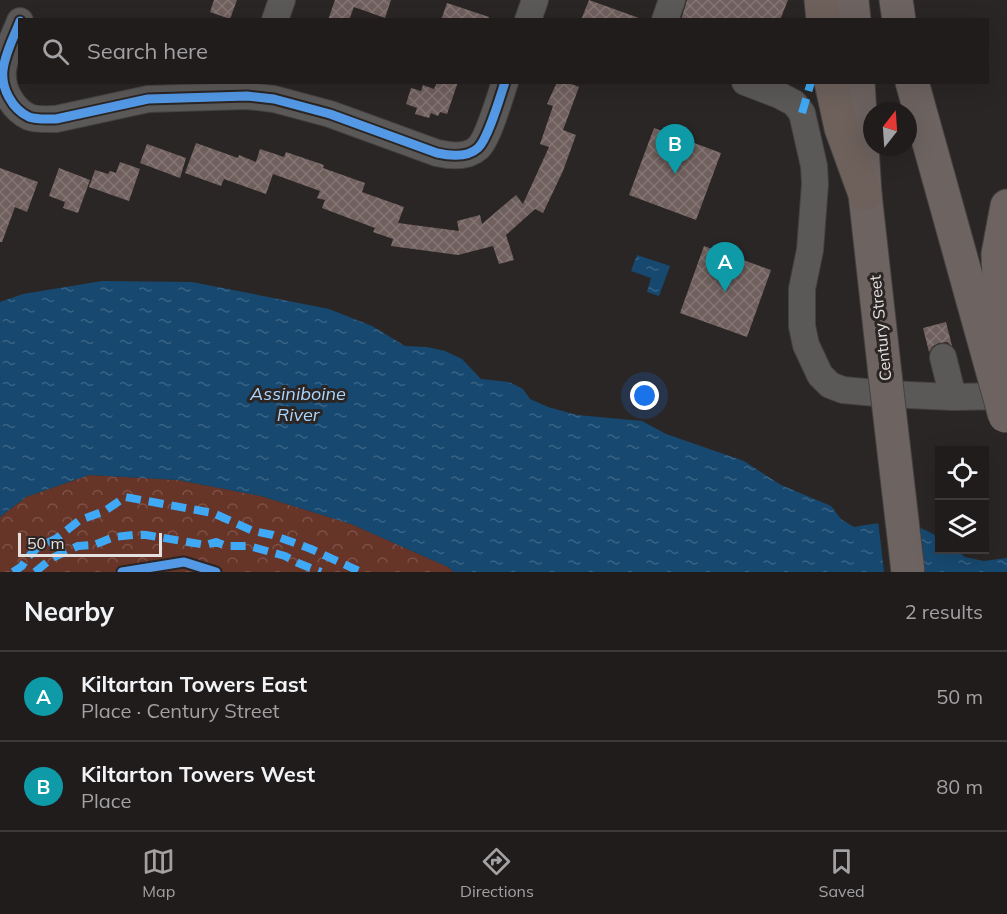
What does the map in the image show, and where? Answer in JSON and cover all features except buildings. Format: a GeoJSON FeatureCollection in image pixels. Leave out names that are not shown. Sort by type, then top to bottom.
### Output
{"type":"FeatureCollection","features":[{"type":"Feature","properties":{"kind":"highway"},"geometry":{"type":"LineString","coordinates":[[821,0],[823,18]]}},
{"type":"Feature","properties":{"kind":"highway"},"geometry":{"type":"LineString","coordinates":[[831,84],[841,128],[865,194]]}},
{"type":"Feature","properties":{"kind":"main road"},"geometry":{"type":"LineString","coordinates":[[852,0],[854,18]]}},
{"type":"Feature","properties":{"kind":"main road"},"geometry":{"type":"LineString","coordinates":[[896,0],[899,18]]}},
{"type":"Feature","properties":{"kind":"main road","name":"Century Street"},"geometry":{"type":"LineString","coordinates":[[858,84],[865,194],[908,572]]}},
{"type":"Feature","properties":{"kind":"main road"},"geometry":{"type":"LineString","coordinates":[[913,84],[986,302],[1006,411]]}},
{"type":"Feature","properties":{"kind":"main road"},"geometry":{"type":"LineString","coordinates":[[986,302],[1007,206]]}},
{"type":"Feature","properties":{"kind":"street"},"geometry":{"type":"LineString","coordinates":[[21,18],[27,0]]}},
{"type":"Feature","properties":{"kind":"street"},"geometry":{"type":"LineString","coordinates":[[276,18],[282,0]]}},
{"type":"Feature","properties":{"kind":"street"},"geometry":{"type":"LineString","coordinates":[[529,18],[536,0]]}},
{"type":"Feature","properties":{"kind":"street"},"geometry":{"type":"LineString","coordinates":[[666,18],[672,0]]}},
{"type":"Feature","properties":{"kind":"street"},"geometry":{"type":"LineString","coordinates":[[18,25],[5,59],[4,85],[9,99],[17,109],[30,117],[56,119],[148,99],[250,89],[274,99],[330,114],[451,156],[478,148],[504,84]]}},
{"type":"Feature","properties":{"kind":"street"},"geometry":{"type":"LineString","coordinates":[[750,84],[794,103],[802,113],[814,166],[815,184],[810,250],[802,289],[802,326],[806,345],[819,375],[830,385],[843,390],[953,397],[1006,411]]}},
{"type":"Feature","properties":{"kind":"street"},"geometry":{"type":"LineString","coordinates":[[943,357],[953,397]]}},
{"type":"Feature","properties":{"kind":"green space"},"geometry":{"type":"Polygon","coordinates":[[[89,475],[178,480],[261,496],[351,524],[448,567],[454,572],[0,572],[0,517],[26,497],[89,475]]]}},
{"type":"Feature","properties":{"kind":"water"},"geometry":{"type":"Polygon","coordinates":[[[637,255],[670,266],[659,296],[647,292],[651,278],[631,271],[637,255]]]}},
{"type":"Feature","properties":{"kind":"water","name":"Assiniboine River"},"geometry":{"type":"Polygon","coordinates":[[[102,281],[192,282],[329,309],[372,326],[405,346],[445,351],[462,359],[481,379],[509,382],[523,389],[530,399],[548,407],[577,415],[642,421],[666,434],[744,461],[781,485],[831,506],[841,519],[854,527],[898,523],[919,527],[935,536],[935,554],[961,554],[984,561],[1007,558],[1007,572],[454,572],[448,567],[351,524],[261,496],[178,480],[89,475],[26,497],[0,517],[0,302],[23,294],[102,281]]]}},
{"type":"Feature","properties":{"kind":"pier"},"geometry":{"type":"Polygon","coordinates":[[[878,520],[911,521],[920,524],[925,572],[884,572],[878,520]]]}},
{"type":"Feature","properties":{"kind":"marked path"},"geometry":{"type":"LineString","coordinates":[[802,113],[810,84]]}},
{"type":"Feature","properties":{"kind":"marked path"},"geometry":{"type":"LineString","coordinates":[[13,572],[22,566],[37,548],[57,538],[80,520],[105,511],[125,497],[213,513],[253,531],[273,535],[311,549],[361,572]]}},
{"type":"Feature","properties":{"kind":"marked path"},"geometry":{"type":"LineString","coordinates":[[35,572],[52,558],[78,546],[94,545],[114,537],[133,535],[206,545],[216,542],[226,546],[249,546],[285,556],[321,572]]}},
{"type":"Feature","properties":{"kind":"cycle path"},"geometry":{"type":"LineString","coordinates":[[18,26],[6,57],[3,70],[4,84],[17,109],[35,119],[56,119],[148,99],[247,96],[274,99],[330,114],[437,153],[458,155],[474,151],[482,143],[504,84]]}},
{"type":"Feature","properties":{"kind":"cycle path"},"geometry":{"type":"LineString","coordinates":[[122,572],[184,562],[216,572]]}},
{"type":"Feature","properties":{"kind":"place","name":"Kiltarton Towers West"},"geometry":{"type":"Point","coordinates":[675,174]}},
{"type":"Feature","properties":{"kind":"place","name":"Kiltartan Towers East"},"geometry":{"type":"Point","coordinates":[725,292]}}]}
